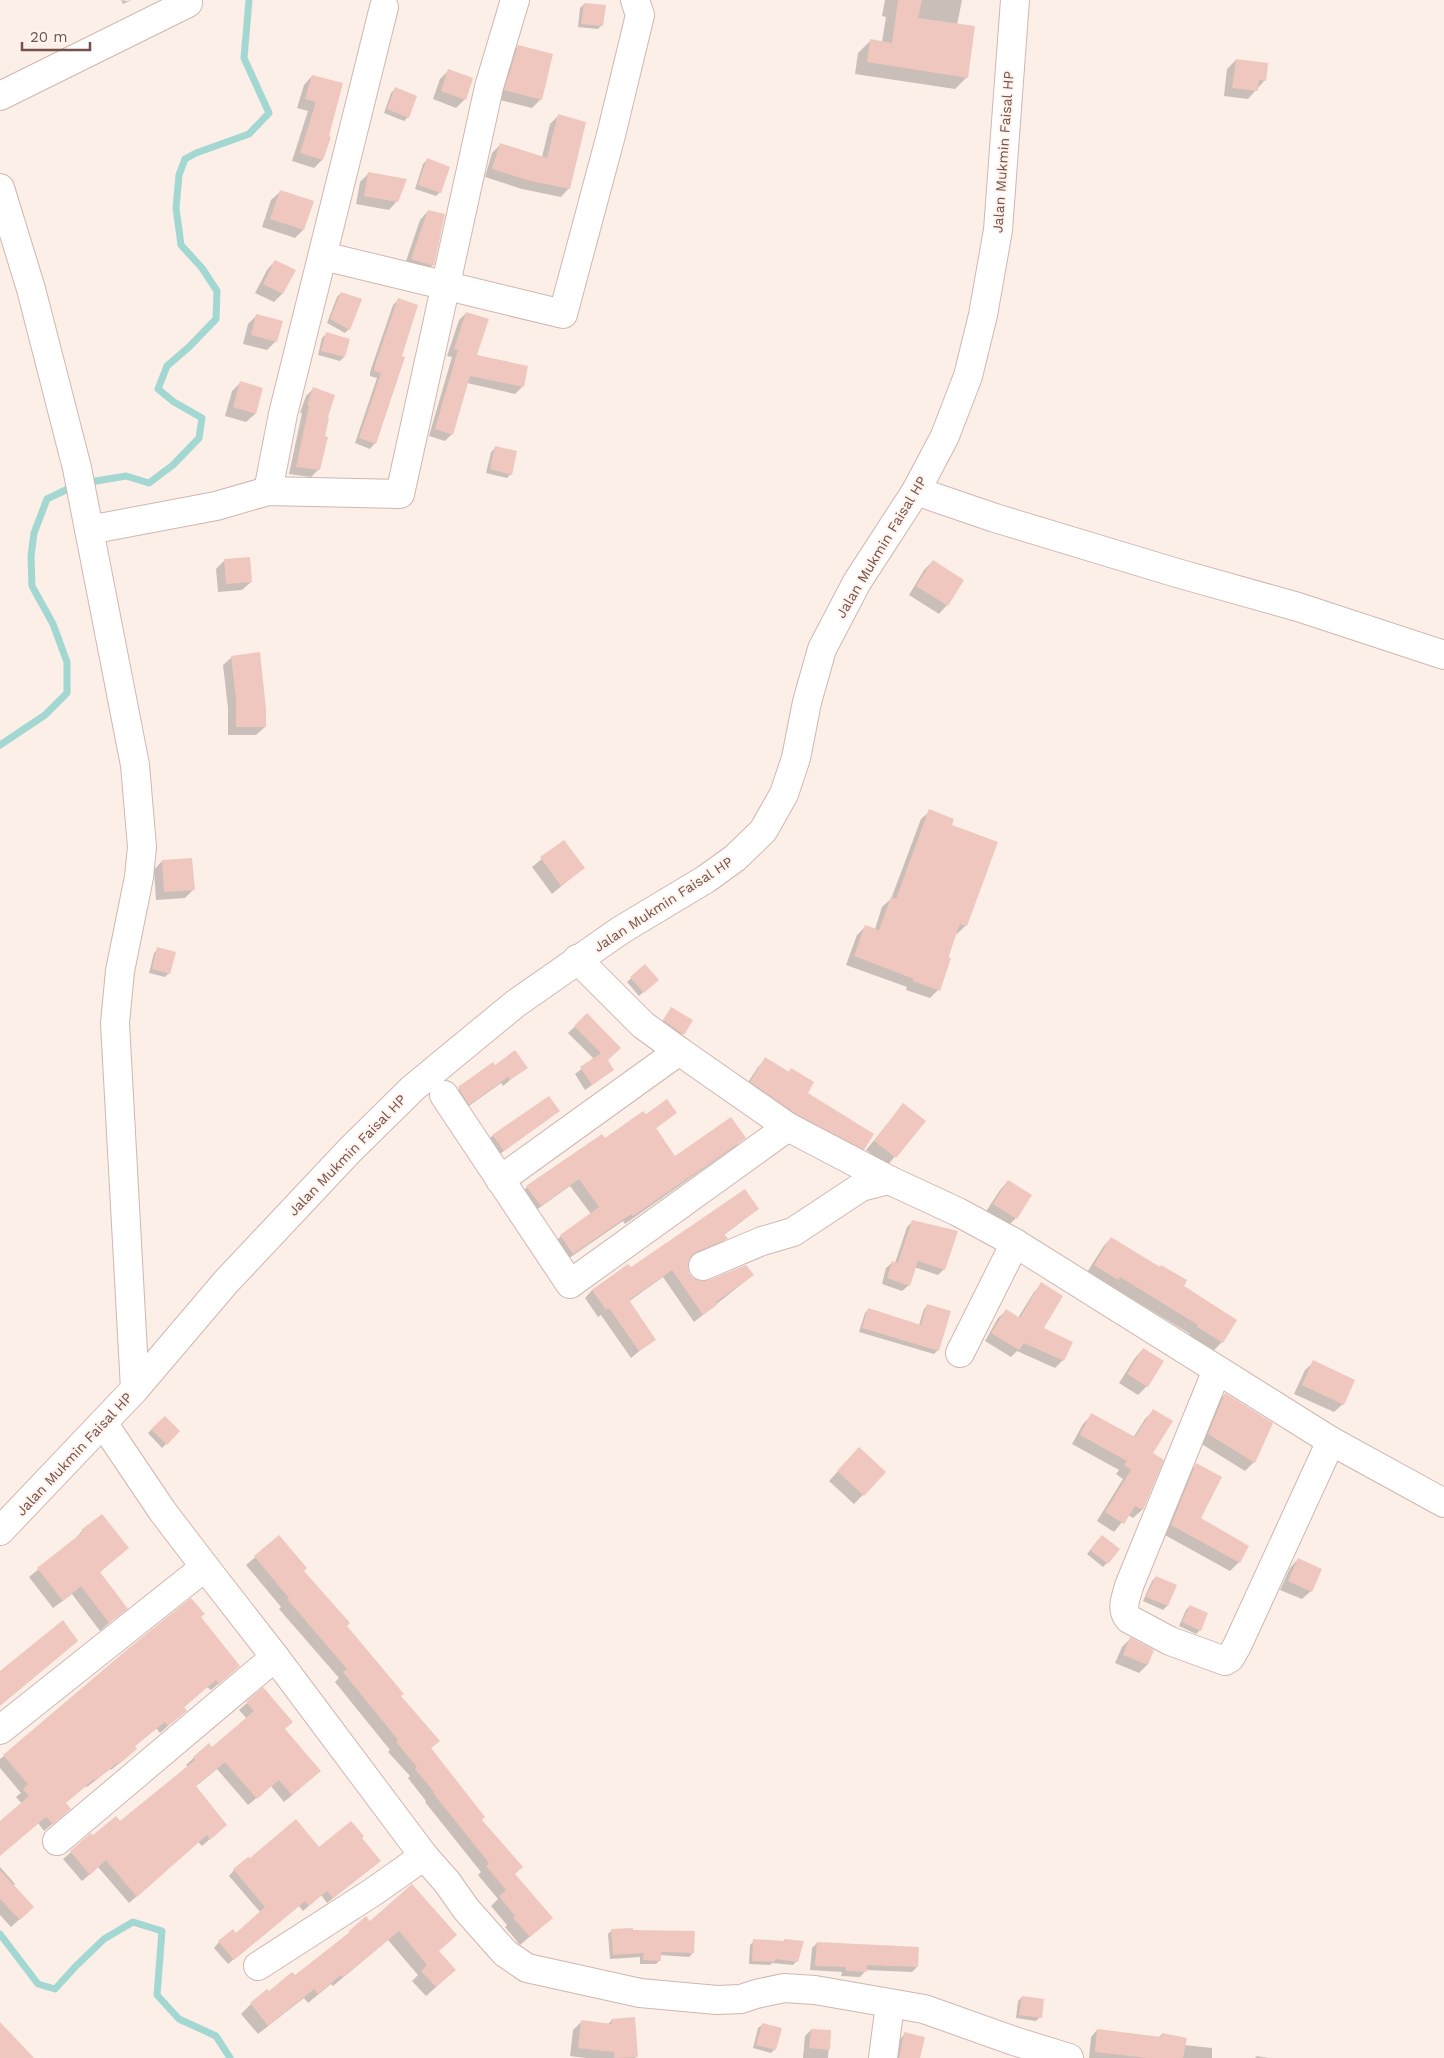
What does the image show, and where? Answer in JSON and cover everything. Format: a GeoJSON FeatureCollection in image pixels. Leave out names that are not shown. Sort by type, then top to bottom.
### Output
{"type":"FeatureCollection","features":[{"type":"Feature","properties":{"kind":"street"},"geometry":{"type":"LineString","coordinates":[[89,530],[216,506],[268,491],[400,494],[490,87],[516,0]]}},
{"type":"Feature","properties":{"kind":"street"},"geometry":{"type":"LineString","coordinates":[[323,256],[563,314],[611,135],[640,15],[634,0]]}},
{"type":"Feature","properties":{"kind":"street","name":"Jalan Mukmin Faisal HP"},"geometry":{"type":"LineString","coordinates":[[0,1531],[135,1389],[225,1283],[350,1150],[413,1088],[515,1004],[577,959],[706,879],[735,858],[763,831],[784,794],[796,758],[807,702],[822,649],[857,582],[916,491],[945,436],[968,376],[983,315],[998,230],[1014,0]]}},
{"type":"Feature","properties":{"kind":"street"},"geometry":{"type":"LineString","coordinates":[[0,96],[188,2]]}},
{"type":"Feature","properties":{"kind":"street"},"geometry":{"type":"LineString","coordinates":[[268,491],[283,414],[384,6]]}},
{"type":"Feature","properties":{"kind":"street"},"geometry":{"type":"LineString","coordinates":[[0,188],[30,289],[77,468],[135,765],[142,847],[139,877],[120,971],[115,1023],[135,1389]]}},
{"type":"Feature","properties":{"kind":"street"},"geometry":{"type":"LineString","coordinates":[[916,491],[995,518],[1177,573],[1298,606],[1444,655]]}},
{"type":"Feature","properties":{"kind":"street"},"geometry":{"type":"LineString","coordinates":[[577,959],[643,1025],[788,1127],[1016,1243],[1331,1441],[1444,1503]]}},
{"type":"Feature","properties":{"kind":"street"},"geometry":{"type":"LineString","coordinates":[[500,1180],[679,1051]]}},
{"type":"Feature","properties":{"kind":"street"},"geometry":{"type":"LineString","coordinates":[[444,1095],[570,1284],[788,1127]]}},
{"type":"Feature","properties":{"kind":"street"},"geometry":{"type":"LineString","coordinates":[[703,1266],[762,1241],[793,1232],[861,1187],[889,1180]]}},
{"type":"Feature","properties":{"kind":"street"},"geometry":{"type":"LineString","coordinates":[[960,1353],[1016,1243]]}},
{"type":"Feature","properties":{"kind":"street"},"geometry":{"type":"LineString","coordinates":[[1217,1370],[1129,1586],[1123,1608],[1124,1614],[1129,1619],[1170,1641],[1225,1660],[1230,1658],[1331,1441]]}},
{"type":"Feature","properties":{"kind":"street"},"geometry":{"type":"LineString","coordinates":[[103,1423],[163,1512],[275,1657],[424,1856],[447,1882],[466,1909],[505,1953],[527,1968],[640,1993],[717,2000],[741,1999],[784,1988],[815,1990],[890,2004],[924,2008],[1014,2041],[1069,2058]]}},
{"type":"Feature","properties":{"kind":"street"},"geometry":{"type":"LineString","coordinates":[[0,1730],[205,1568]]}},
{"type":"Feature","properties":{"kind":"street"},"geometry":{"type":"LineString","coordinates":[[57,1841],[275,1657]]}},
{"type":"Feature","properties":{"kind":"street"},"geometry":{"type":"LineString","coordinates":[[258,1966],[373,1892],[424,1856]]}},
{"type":"Feature","properties":{"kind":"street"},"geometry":{"type":"LineString","coordinates":[[883,2058],[890,2004]]}},
{"type":"Feature","properties":{"kind":"building"},"geometry":{"type":"Polygon","coordinates":[[[898,0],[922,0],[918,18],[975,26],[968,78],[867,62],[870,39],[892,43],[898,0]]]}},
{"type":"Feature","properties":{"kind":"building"},"geometry":{"type":"Polygon","coordinates":[[[584,3],[606,5],[603,26],[581,24],[584,3]]]}},
{"type":"Feature","properties":{"kind":"building"},"geometry":{"type":"Polygon","coordinates":[[[518,45],[553,54],[542,100],[504,90],[518,45]]]}},
{"type":"Feature","properties":{"kind":"building"},"geometry":{"type":"Polygon","coordinates":[[[1236,59],[1268,63],[1266,81],[1259,80],[1258,91],[1232,88],[1236,59]]]}},
{"type":"Feature","properties":{"kind":"building"},"geometry":{"type":"Polygon","coordinates":[[[448,69],[473,78],[466,100],[441,91],[448,69]]]}},
{"type":"Feature","properties":{"kind":"building"},"geometry":{"type":"Polygon","coordinates":[[[312,75],[343,83],[329,136],[331,137],[323,160],[300,153],[316,102],[305,99],[312,75]]]}},
{"type":"Feature","properties":{"kind":"building"},"geometry":{"type":"Polygon","coordinates":[[[395,87],[417,96],[409,118],[387,109],[395,87]]]}},
{"type":"Feature","properties":{"kind":"building"},"geometry":{"type":"Polygon","coordinates":[[[558,114],[586,122],[570,189],[531,181],[492,169],[500,143],[547,158],[558,114]]]}},
{"type":"Feature","properties":{"kind":"building"},"geometry":{"type":"Polygon","coordinates":[[[427,158],[450,167],[441,193],[418,185],[427,158]]]}},
{"type":"Feature","properties":{"kind":"building"},"geometry":{"type":"Polygon","coordinates":[[[368,172],[407,179],[398,202],[364,196],[368,172]]]}},
{"type":"Feature","properties":{"kind":"building"},"geometry":{"type":"Polygon","coordinates":[[[280,190],[314,201],[304,230],[270,219],[280,190]]]}},
{"type":"Feature","properties":{"kind":"building"},"geometry":{"type":"Polygon","coordinates":[[[428,210],[445,214],[434,266],[411,259],[428,210]]]}},
{"type":"Feature","properties":{"kind":"building"},"geometry":{"type":"Polygon","coordinates":[[[275,260],[296,270],[283,294],[263,284],[275,260]]]}},
{"type":"Feature","properties":{"kind":"building"},"geometry":{"type":"Polygon","coordinates":[[[341,292],[362,299],[350,330],[330,319],[341,292]]]}},
{"type":"Feature","properties":{"kind":"building"},"geometry":{"type":"Polygon","coordinates":[[[398,298],[418,305],[402,356],[405,357],[376,444],[359,438],[381,373],[374,371],[375,365],[398,298]]]}},
{"type":"Feature","properties":{"kind":"building"},"geometry":{"type":"Polygon","coordinates":[[[466,312],[489,319],[477,355],[528,366],[524,387],[470,376],[453,435],[435,429],[458,350],[454,349],[466,312]]]}},
{"type":"Feature","properties":{"kind":"building"},"geometry":{"type":"Polygon","coordinates":[[[256,314],[283,321],[277,342],[251,335],[256,314]]]}},
{"type":"Feature","properties":{"kind":"building"},"geometry":{"type":"Polygon","coordinates":[[[326,332],[350,339],[345,357],[321,351],[326,332]]]}},
{"type":"Feature","properties":{"kind":"building"},"geometry":{"type":"Polygon","coordinates":[[[240,381],[263,388],[256,414],[233,407],[240,381]]]}},
{"type":"Feature","properties":{"kind":"building"},"geometry":{"type":"Polygon","coordinates":[[[313,387],[335,395],[328,417],[325,436],[328,437],[320,470],[296,467],[309,406],[307,405],[313,387]]]}},
{"type":"Feature","properties":{"kind":"building"},"geometry":{"type":"Polygon","coordinates":[[[495,446],[517,451],[512,475],[490,469],[495,446]]]}},
{"type":"Feature","properties":{"kind":"building"},"geometry":{"type":"Polygon","coordinates":[[[250,557],[252,582],[226,584],[224,559],[250,557]]]}},
{"type":"Feature","properties":{"kind":"building"},"geometry":{"type":"Polygon","coordinates":[[[933,560],[964,580],[948,606],[916,586],[933,560]]]}},
{"type":"Feature","properties":{"kind":"building"},"geometry":{"type":"Polygon","coordinates":[[[260,652],[266,727],[236,727],[236,698],[231,656],[260,652]]]}},
{"type":"Feature","properties":{"kind":"building"},"geometry":{"type":"Polygon","coordinates":[[[929,809],[954,819],[952,825],[998,842],[967,926],[960,924],[948,957],[951,958],[940,991],[854,956],[865,925],[879,930],[891,897],[896,899],[929,809]]]}},
{"type":"Feature","properties":{"kind":"building"},"geometry":{"type":"Polygon","coordinates":[[[564,840],[585,868],[561,886],[540,857],[564,840]]]}},
{"type":"Feature","properties":{"kind":"building"},"geometry":{"type":"Polygon","coordinates":[[[192,858],[195,890],[164,892],[162,860],[192,858]]]}},
{"type":"Feature","properties":{"kind":"building"},"geometry":{"type":"Polygon","coordinates":[[[157,947],[176,952],[170,974],[152,969],[157,947]]]}},
{"type":"Feature","properties":{"kind":"building"},"geometry":{"type":"Polygon","coordinates":[[[645,964],[659,980],[644,993],[630,977],[645,964]]]}},
{"type":"Feature","properties":{"kind":"building"},"geometry":{"type":"Polygon","coordinates":[[[671,1007],[693,1020],[684,1035],[663,1020],[671,1007]]]}},
{"type":"Feature","properties":{"kind":"building"},"geometry":{"type":"Polygon","coordinates":[[[587,1013],[621,1048],[608,1060],[614,1070],[592,1085],[580,1067],[601,1053],[574,1026],[587,1013]]]}},
{"type":"Feature","properties":{"kind":"building"},"geometry":{"type":"Polygon","coordinates":[[[515,1050],[528,1068],[510,1080],[508,1077],[469,1105],[458,1087],[493,1062],[495,1065],[515,1050]]]}},
{"type":"Feature","properties":{"kind":"building"},"geometry":{"type":"Polygon","coordinates":[[[765,1057],[789,1072],[791,1068],[814,1082],[808,1093],[874,1134],[864,1150],[796,1114],[750,1082],[765,1057]]]}},
{"type":"Feature","properties":{"kind":"building"},"geometry":{"type":"Polygon","coordinates":[[[549,1096],[560,1111],[504,1151],[492,1135],[549,1096]]]}},
{"type":"Feature","properties":{"kind":"building"},"geometry":{"type":"Polygon","coordinates":[[[667,1099],[677,1113],[656,1128],[675,1156],[731,1117],[746,1138],[633,1216],[631,1214],[573,1254],[560,1235],[599,1207],[579,1179],[541,1206],[526,1186],[602,1134],[605,1138],[643,1111],[646,1114],[667,1099]]]}},
{"type":"Feature","properties":{"kind":"building"},"geometry":{"type":"Polygon","coordinates":[[[903,1103],[926,1121],[896,1158],[874,1141],[903,1103]]]}},
{"type":"Feature","properties":{"kind":"building"},"geometry":{"type":"Polygon","coordinates":[[[1008,1180],[1032,1195],[1017,1219],[993,1204],[1008,1180]]]}},
{"type":"Feature","properties":{"kind":"building"},"geometry":{"type":"Polygon","coordinates":[[[745,1189],[759,1209],[724,1234],[728,1239],[696,1252],[690,1257],[688,1265],[689,1273],[693,1278],[701,1281],[709,1280],[746,1265],[754,1275],[716,1302],[717,1305],[703,1315],[672,1270],[629,1300],[656,1340],[639,1351],[609,1308],[606,1310],[592,1290],[628,1264],[631,1267],[745,1189]]]}},
{"type":"Feature","properties":{"kind":"building"},"geometry":{"type":"Polygon","coordinates":[[[912,1220],[958,1231],[945,1270],[918,1261],[910,1286],[887,1278],[892,1261],[898,1263],[912,1220]]]}},
{"type":"Feature","properties":{"kind":"building"},"geometry":{"type":"Polygon","coordinates":[[[1111,1237],[1160,1267],[1161,1265],[1187,1280],[1184,1286],[1237,1320],[1223,1343],[1197,1327],[1198,1325],[1120,1277],[1118,1280],[1094,1265],[1111,1237]]]}},
{"type":"Feature","properties":{"kind":"building"},"geometry":{"type":"Polygon","coordinates":[[[1041,1282],[1063,1296],[1044,1328],[1073,1342],[1064,1361],[1024,1343],[1019,1350],[991,1333],[1006,1309],[1020,1318],[1041,1282]]]}},
{"type":"Feature","properties":{"kind":"building"},"geometry":{"type":"Polygon","coordinates":[[[927,1304],[951,1311],[939,1351],[862,1328],[868,1308],[921,1325],[927,1304]]]}},
{"type":"Feature","properties":{"kind":"building"},"geometry":{"type":"Polygon","coordinates":[[[1143,1348],[1164,1361],[1148,1387],[1127,1374],[1143,1348]]]}},
{"type":"Feature","properties":{"kind":"building"},"geometry":{"type":"Polygon","coordinates":[[[1313,1360],[1355,1380],[1344,1405],[1302,1385],[1313,1360]]]}},
{"type":"Feature","properties":{"kind":"building"},"geometry":{"type":"Polygon","coordinates":[[[1225,1393],[1273,1423],[1255,1463],[1208,1434],[1225,1393]]]}},
{"type":"Feature","properties":{"kind":"building"},"geometry":{"type":"Polygon","coordinates":[[[1153,1409],[1173,1421],[1153,1453],[1164,1460],[1143,1510],[1135,1506],[1124,1524],[1105,1512],[1131,1470],[1124,1465],[1127,1461],[1080,1435],[1091,1413],[1135,1437],[1153,1409]]]}},
{"type":"Feature","properties":{"kind":"building"},"geometry":{"type":"Polygon","coordinates":[[[165,1416],[180,1431],[167,1445],[151,1429],[165,1416]]]}},
{"type":"Feature","properties":{"kind":"building"},"geometry":{"type":"Polygon","coordinates":[[[859,1447],[886,1472],[864,1496],[837,1471],[859,1447]]]}},
{"type":"Feature","properties":{"kind":"building"},"geometry":{"type":"Polygon","coordinates":[[[1196,1463],[1222,1477],[1201,1518],[1249,1546],[1240,1563],[1171,1525],[1196,1463]]]}},
{"type":"Feature","properties":{"kind":"building"},"geometry":{"type":"Polygon","coordinates":[[[102,1514],[129,1548],[100,1572],[128,1609],[109,1623],[81,1586],[63,1601],[37,1568],[83,1532],[81,1530],[102,1514]]]}},
{"type":"Feature","properties":{"kind":"building"},"geometry":{"type":"Polygon","coordinates":[[[279,1535],[307,1568],[304,1571],[350,1623],[347,1626],[404,1694],[401,1696],[440,1741],[431,1748],[485,1817],[482,1820],[523,1867],[515,1874],[553,1918],[530,1937],[513,1918],[515,1916],[499,1896],[506,1890],[486,1866],[489,1863],[415,1769],[417,1767],[396,1742],[398,1740],[343,1672],[347,1669],[287,1599],[289,1598],[254,1556],[279,1535]]]}},
{"type":"Feature","properties":{"kind":"building"},"geometry":{"type":"Polygon","coordinates":[[[1102,1535],[1120,1549],[1108,1564],[1090,1550],[1102,1535]]]}},
{"type":"Feature","properties":{"kind":"building"},"geometry":{"type":"Polygon","coordinates":[[[1298,1558],[1322,1569],[1312,1592],[1288,1581],[1298,1558]]]}},
{"type":"Feature","properties":{"kind":"building"},"geometry":{"type":"Polygon","coordinates":[[[1156,1576],[1177,1585],[1168,1606],[1146,1597],[1156,1576]]]}},
{"type":"Feature","properties":{"kind":"building"},"geometry":{"type":"Polygon","coordinates":[[[191,1598],[205,1614],[201,1617],[240,1666],[219,1684],[216,1680],[184,1707],[187,1711],[168,1726],[165,1722],[135,1746],[137,1749],[119,1764],[118,1762],[95,1781],[94,1779],[66,1803],[71,1809],[53,1824],[46,1817],[0,1856],[0,1821],[29,1796],[23,1789],[28,1784],[3,1755],[191,1598]]]}},
{"type":"Feature","properties":{"kind":"building"},"geometry":{"type":"Polygon","coordinates":[[[1190,1605],[1208,1613],[1201,1631],[1182,1622],[1190,1605]]]}},
{"type":"Feature","properties":{"kind":"building"},"geometry":{"type":"Polygon","coordinates":[[[63,1620],[78,1641],[0,1706],[0,1671],[63,1620]]]}},
{"type":"Feature","properties":{"kind":"building"},"geometry":{"type":"Polygon","coordinates":[[[1130,1637],[1154,1650],[1148,1665],[1123,1655],[1130,1637]]]}},
{"type":"Feature","properties":{"kind":"building"},"geometry":{"type":"Polygon","coordinates":[[[263,1687],[293,1722],[285,1729],[321,1771],[292,1795],[279,1780],[257,1799],[225,1762],[196,1786],[227,1825],[210,1840],[207,1835],[137,1897],[106,1860],[90,1875],[70,1851],[91,1833],[93,1835],[116,1816],[120,1821],[195,1760],[193,1757],[209,1743],[212,1747],[254,1711],[246,1702],[263,1687]]]}},
{"type":"Feature","properties":{"kind":"building"},"geometry":{"type":"Polygon","coordinates":[[[296,1819],[319,1847],[351,1821],[381,1861],[333,1898],[327,1891],[309,1906],[305,1901],[234,1960],[218,1941],[233,1929],[236,1933],[265,1907],[233,1869],[248,1857],[250,1858],[296,1819]]]}},
{"type":"Feature","properties":{"kind":"building"},"geometry":{"type":"Polygon","coordinates":[[[0,1870],[34,1907],[20,1920],[0,1899],[0,1870]]]}},
{"type":"Feature","properties":{"kind":"building"},"geometry":{"type":"Polygon","coordinates":[[[412,1884],[457,1935],[439,1951],[456,1970],[436,1987],[421,1971],[427,1965],[399,1931],[343,1977],[341,1975],[318,1994],[314,1989],[268,2026],[250,2003],[267,1989],[269,1991],[292,1972],[295,1975],[350,1932],[366,1916],[370,1921],[412,1884]]]}},
{"type":"Feature","properties":{"kind":"building"},"geometry":{"type":"Polygon","coordinates":[[[633,1928],[633,1930],[695,1931],[694,1953],[661,1952],[661,1961],[643,1960],[644,1953],[613,1955],[611,1929],[633,1928]]]}},
{"type":"Feature","properties":{"kind":"building"},"geometry":{"type":"Polygon","coordinates":[[[753,1939],[804,1941],[798,1962],[775,1959],[775,1962],[752,1961],[753,1939]]]}},
{"type":"Feature","properties":{"kind":"building"},"geometry":{"type":"Polygon","coordinates":[[[817,1942],[919,1947],[918,1967],[867,1965],[867,1972],[846,1971],[846,1967],[815,1966],[817,1942]]]}},
{"type":"Feature","properties":{"kind":"building"},"geometry":{"type":"Polygon","coordinates":[[[1022,1996],[1044,1999],[1042,2018],[1019,2015],[1022,1996]]]}},
{"type":"Feature","properties":{"kind":"building"},"geometry":{"type":"Polygon","coordinates":[[[635,2017],[638,2057],[614,2058],[614,2052],[578,2048],[581,2020],[612,2024],[611,2019],[635,2017]]]}},
{"type":"Feature","properties":{"kind":"building"},"geometry":{"type":"Polygon","coordinates":[[[0,2022],[18,2041],[34,2058],[0,2058],[0,2022]]]}},
{"type":"Feature","properties":{"kind":"building"},"geometry":{"type":"Polygon","coordinates":[[[762,2023],[782,2028],[776,2050],[756,2045],[762,2023]]]}},
{"type":"Feature","properties":{"kind":"building"},"geometry":{"type":"Polygon","coordinates":[[[811,2029],[831,2030],[830,2050],[809,2048],[811,2029]]]}},
{"type":"Feature","properties":{"kind":"building"},"geometry":{"type":"Polygon","coordinates":[[[1097,2029],[1161,2037],[1162,2033],[1187,2038],[1183,2058],[1147,2058],[1095,2052],[1097,2029]]]}},
{"type":"Feature","properties":{"kind":"building"},"geometry":{"type":"Polygon","coordinates":[[[904,2032],[925,2037],[920,2058],[899,2058],[904,2032]]]}},
{"type":"Feature","properties":{"kind":"waterway"},"geometry":{"type":"LineString","coordinates":[[84,483],[126,476],[149,483],[173,465],[199,438],[202,418],[174,402],[158,389],[167,366],[189,347],[216,319],[217,291],[202,268],[181,245],[176,208],[179,175],[185,159],[196,153],[249,134],[269,113],[244,58],[249,0]]}},
{"type":"Feature","properties":{"kind":"waterway"},"geometry":{"type":"LineString","coordinates":[[0,745],[45,715],[67,693],[67,662],[53,624],[32,586],[31,556],[34,533],[47,499],[74,486]]}},
{"type":"Feature","properties":{"kind":"waterway"},"geometry":{"type":"LineString","coordinates":[[0,1934],[38,1984],[55,1989],[104,1939],[133,1922],[162,1931],[157,1995],[179,2019],[216,2036],[230,2058]]}}]}
